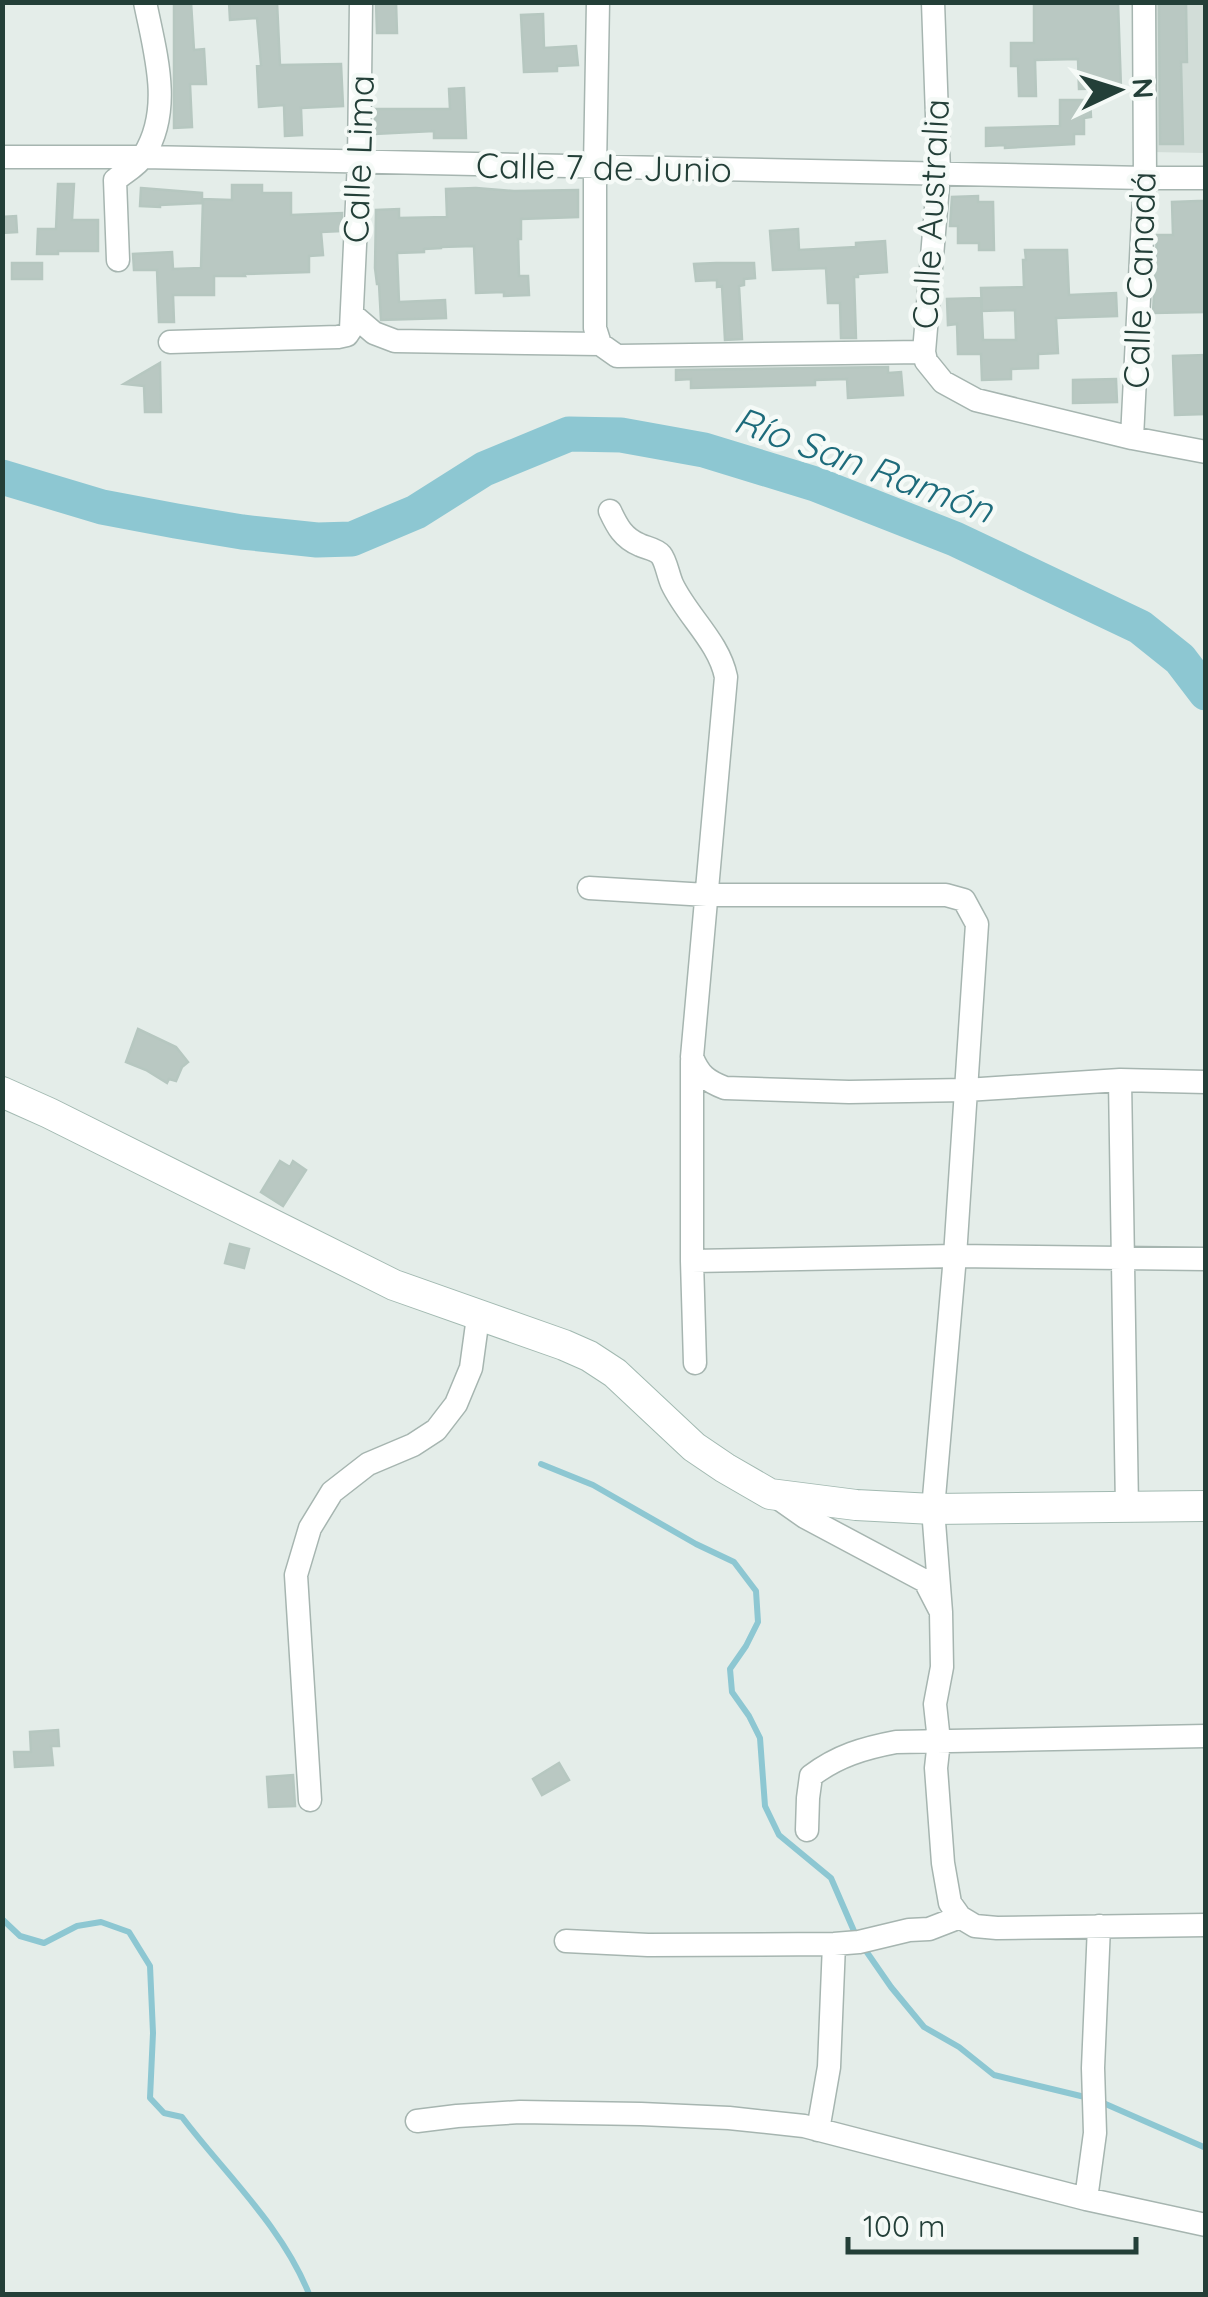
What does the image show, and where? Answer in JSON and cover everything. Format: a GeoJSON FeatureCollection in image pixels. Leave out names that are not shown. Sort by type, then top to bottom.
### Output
{"type":"FeatureCollection","features":[{"type":"Feature","properties":{"kind":"main road"},"geometry":{"type":"LineString","coordinates":[[2,1092],[394,1285],[589,1356],[615,1374],[694,1446],[770,1494],[856,1505],[933,1509],[1206,1506]]}},
{"type":"Feature","properties":{"kind":"street"},"geometry":{"type":"LineString","coordinates":[[118,260],[114,180],[144,157],[160,114],[158,66],[146,2]]}},
{"type":"Feature","properties":{"kind":"street","name":"Calle Lima"},"geometry":{"type":"LineString","coordinates":[[353,315],[361,2]]}},
{"type":"Feature","properties":{"kind":"street"},"geometry":{"type":"LineString","coordinates":[[598,2],[595,328],[600,344]]}},
{"type":"Feature","properties":{"kind":"street","name":"Calle Australia"},"geometry":{"type":"LineString","coordinates":[[934,2],[939,173],[926,361],[942,382],[976,400],[1206,452]]}},
{"type":"Feature","properties":{"kind":"street","name":"Calle Canadá"},"geometry":{"type":"LineString","coordinates":[[1132,438],[1145,178],[1144,2]]}},
{"type":"Feature","properties":{"kind":"street","name":"Calle 7 de Junio"},"geometry":{"type":"LineString","coordinates":[[2,157],[1206,178]]}},
{"type":"Feature","properties":{"kind":"street"},"geometry":{"type":"LineString","coordinates":[[170,342],[347,336],[353,315]]}},
{"type":"Feature","properties":{"kind":"street"},"geometry":{"type":"LineString","coordinates":[[353,315],[374,333],[395,341],[600,344],[617,356],[924,352]]}},
{"type":"Feature","properties":{"kind":"street"},"geometry":{"type":"LineString","coordinates":[[610,510],[620,531],[662,556],[680,602],[722,658],[726,677],[692,1057],[695,1363]]}},
{"type":"Feature","properties":{"kind":"street"},"geometry":{"type":"LineString","coordinates":[[589,888],[707,895],[946,896],[964,900],[976,924],[955,1256],[933,1509],[942,1612],[942,1666],[934,1704],[939,1742],[936,1768],[950,1903],[960,1917],[975,1926],[997,1928],[1206,1925]]}},
{"type":"Feature","properties":{"kind":"street"},"geometry":{"type":"LineString","coordinates":[[692,1057],[698,1072],[725,1088],[850,1092],[966,1090],[1120,1080],[1206,1082]]}},
{"type":"Feature","properties":{"kind":"street"},"geometry":{"type":"LineString","coordinates":[[1120,1080],[1127,1508]]}},
{"type":"Feature","properties":{"kind":"street"},"geometry":{"type":"LineString","coordinates":[[692,1261],[955,1256],[1206,1259]]}},
{"type":"Feature","properties":{"kind":"street"},"geometry":{"type":"LineString","coordinates":[[310,1800],[296,1575],[310,1528],[332,1492],[356,1473],[436,1430],[456,1404],[471,1368],[478,1316]]}},
{"type":"Feature","properties":{"kind":"street"},"geometry":{"type":"LineString","coordinates":[[770,1494],[925,1581],[942,1612]]}},
{"type":"Feature","properties":{"kind":"street"},"geometry":{"type":"LineString","coordinates":[[807,1830],[811,1776],[860,1748],[896,1742],[1206,1736]]}},
{"type":"Feature","properties":{"kind":"street"},"geometry":{"type":"LineString","coordinates":[[566,1941],[648,1946],[834,1944],[929,1929],[960,1917]]}},
{"type":"Feature","properties":{"kind":"street"},"geometry":{"type":"LineString","coordinates":[[1086,2199],[1095,2133],[1093,2068],[1099,1926]]}},
{"type":"Feature","properties":{"kind":"street"},"geometry":{"type":"LineString","coordinates":[[818,2130],[829,2067],[834,1944]]}},
{"type":"Feature","properties":{"kind":"street"},"geometry":{"type":"LineString","coordinates":[[417,2122],[520,2112],[729,2118],[818,2130],[1086,2199],[1206,2225]]}},
{"type":"Feature","properties":{"kind":"shaded area"},"geometry":{"type":"Polygon","coordinates":[[[1151,3],[1205,3],[1205,153],[1151,152],[1151,3]]]}},
{"type":"Feature","properties":{"kind":"building"},"geometry":{"type":"Polygon","coordinates":[[[174,2],[191,2],[194,50],[204,49],[206,84],[190,84],[192,127],[174,128],[174,2]]]}},
{"type":"Feature","properties":{"kind":"building"},"geometry":{"type":"Polygon","coordinates":[[[229,2],[277,2],[280,65],[341,64],[343,106],[301,108],[302,135],[285,136],[284,105],[259,107],[257,18],[230,20],[229,2]]]}},
{"type":"Feature","properties":{"kind":"building"},"geometry":{"type":"Polygon","coordinates":[[[376,2],[396,2],[397,33],[377,33],[376,2]]]}},
{"type":"Feature","properties":{"kind":"building"},"geometry":{"type":"Polygon","coordinates":[[[1034,2],[1118,2],[1121,88],[1079,89],[1078,59],[1035,60],[1036,96],[1019,96],[1018,66],[1011,66],[1011,43],[1034,43],[1034,2]]]}},
{"type":"Feature","properties":{"kind":"building"},"geometry":{"type":"Polygon","coordinates":[[[1159,2],[1186,2],[1187,62],[1181,62],[1183,144],[1160,144],[1159,2]]]}},
{"type":"Feature","properties":{"kind":"building"},"geometry":{"type":"Polygon","coordinates":[[[543,14],[544,48],[576,46],[578,65],[557,66],[557,71],[524,72],[521,15],[543,14]]]}},
{"type":"Feature","properties":{"kind":"building"},"geometry":{"type":"Polygon","coordinates":[[[464,88],[466,138],[434,138],[434,131],[375,134],[375,109],[450,109],[449,89],[464,88]]]}},
{"type":"Feature","properties":{"kind":"building"},"geometry":{"type":"Polygon","coordinates":[[[1060,100],[1090,100],[1091,117],[1084,118],[1084,134],[1074,134],[1074,144],[986,146],[986,128],[1060,126],[1060,100]]]}},
{"type":"Feature","properties":{"kind":"building"},"geometry":{"type":"Polygon","coordinates":[[[58,184],[74,184],[72,220],[98,220],[98,251],[37,254],[38,229],[56,229],[58,184]]]}},
{"type":"Feature","properties":{"kind":"building"},"geometry":{"type":"Polygon","coordinates":[[[232,185],[262,185],[262,193],[291,193],[291,215],[342,213],[341,231],[321,232],[323,255],[309,256],[309,272],[214,276],[214,295],[173,295],[174,322],[159,322],[157,270],[134,270],[133,254],[172,252],[173,269],[201,268],[203,199],[232,200],[232,185]]]}},
{"type":"Feature","properties":{"kind":"building"},"geometry":{"type":"Polygon","coordinates":[[[141,188],[202,193],[202,203],[140,206],[141,188]]]}},
{"type":"Feature","properties":{"kind":"building"},"geometry":{"type":"Polygon","coordinates":[[[446,189],[578,190],[578,217],[521,219],[519,276],[528,276],[529,295],[476,293],[474,246],[397,253],[399,302],[445,300],[446,318],[381,320],[375,268],[376,210],[399,209],[399,218],[447,217],[446,189]]]}},
{"type":"Feature","properties":{"kind":"building"},"geometry":{"type":"Polygon","coordinates":[[[978,196],[978,202],[993,202],[994,250],[979,250],[979,243],[958,243],[958,226],[950,226],[952,197],[978,196]]]}},
{"type":"Feature","properties":{"kind":"building"},"geometry":{"type":"Polygon","coordinates":[[[1206,201],[1206,312],[1153,313],[1157,235],[1173,235],[1172,202],[1206,201]]]}},
{"type":"Feature","properties":{"kind":"building"},"geometry":{"type":"Polygon","coordinates":[[[16,216],[17,232],[2,233],[2,217],[16,216]]]}},
{"type":"Feature","properties":{"kind":"building"},"geometry":{"type":"Polygon","coordinates":[[[798,229],[799,250],[885,241],[887,272],[854,277],[856,338],[841,338],[840,303],[828,303],[826,268],[773,270],[770,231],[798,229]]]}},
{"type":"Feature","properties":{"kind":"building"},"geometry":{"type":"Polygon","coordinates":[[[1025,250],[1067,250],[1069,295],[1116,293],[1117,316],[1056,318],[1058,353],[1038,354],[1038,368],[1011,369],[1011,379],[982,380],[981,354],[958,354],[957,324],[948,325],[947,299],[981,298],[983,340],[1016,340],[1015,310],[982,311],[981,288],[1024,287],[1025,250]]]}},
{"type":"Feature","properties":{"kind":"building"},"geometry":{"type":"Polygon","coordinates":[[[12,263],[42,263],[42,279],[12,279],[12,263]]]}},
{"type":"Feature","properties":{"kind":"building"},"geometry":{"type":"Polygon","coordinates":[[[754,263],[755,278],[744,279],[744,285],[739,286],[742,339],[725,340],[722,286],[717,287],[717,280],[696,281],[694,264],[754,263]]]}},
{"type":"Feature","properties":{"kind":"building"},"geometry":{"type":"Polygon","coordinates":[[[1206,355],[1206,414],[1175,415],[1173,356],[1206,355]]]}},
{"type":"Feature","properties":{"kind":"building"},"geometry":{"type":"Polygon","coordinates":[[[160,363],[161,412],[145,412],[144,386],[124,384],[160,363]]]}},
{"type":"Feature","properties":{"kind":"building"},"geometry":{"type":"Polygon","coordinates":[[[888,367],[888,373],[901,372],[903,395],[848,398],[847,379],[815,380],[815,385],[691,388],[691,379],[676,380],[676,370],[888,367]]]}},
{"type":"Feature","properties":{"kind":"building"},"geometry":{"type":"Polygon","coordinates":[[[1116,379],[1117,402],[1073,403],[1073,380],[1116,379]]]}},
{"type":"Feature","properties":{"kind":"building"},"geometry":{"type":"Polygon","coordinates":[[[138,1029],[176,1047],[188,1062],[176,1081],[169,1079],[167,1083],[126,1062],[138,1029]]]}},
{"type":"Feature","properties":{"kind":"building"},"geometry":{"type":"Polygon","coordinates":[[[280,1161],[290,1167],[293,1161],[306,1170],[283,1206],[261,1192],[280,1161]]]}},
{"type":"Feature","properties":{"kind":"building"},"geometry":{"type":"Polygon","coordinates":[[[230,1244],[249,1249],[244,1268],[225,1263],[230,1244]]]}},
{"type":"Feature","properties":{"kind":"building"},"geometry":{"type":"Polygon","coordinates":[[[58,1730],[59,1746],[51,1746],[53,1765],[15,1767],[14,1752],[31,1752],[30,1732],[58,1730]]]}},
{"type":"Feature","properties":{"kind":"building"},"geometry":{"type":"Polygon","coordinates":[[[559,1763],[569,1780],[542,1795],[533,1779],[559,1763]]]}},
{"type":"Feature","properties":{"kind":"building"},"geometry":{"type":"Polygon","coordinates":[[[293,1775],[295,1806],[269,1807],[267,1777],[293,1775]]]}},
{"type":"Feature","properties":{"kind":"waterway","name":"Río San Ramón"},"geometry":{"type":"LineString","coordinates":[[2,477],[102,507],[176,521],[317,540],[352,539],[416,512],[484,469],[569,434],[621,435],[704,450],[815,484],[955,539],[1140,627],[1180,659],[1206,693]]}},
{"type":"Feature","properties":{"kind":"waterway"},"geometry":{"type":"LineString","coordinates":[[541,1464],[593,1485],[734,1562],[756,1591],[758,1622],[730,1669],[732,1692],[760,1738],[765,1806],[779,1835],[831,1878],[857,1938]]}},
{"type":"Feature","properties":{"kind":"waterway"},"geometry":{"type":"LineString","coordinates":[[2,1919],[20,1936],[44,1943],[77,1926],[101,1922],[129,1932],[150,1966],[150,2098],[164,2113],[182,2117],[252,2202],[284,2246],[309,2294]]}},
{"type":"Feature","properties":{"kind":"waterway"},"geometry":{"type":"LineString","coordinates":[[864,1948],[924,2027],[959,2047],[994,2075],[1089,2098]]}},
{"type":"Feature","properties":{"kind":"waterway"},"geometry":{"type":"LineString","coordinates":[[1101,2102],[1206,2148]]}}]}
